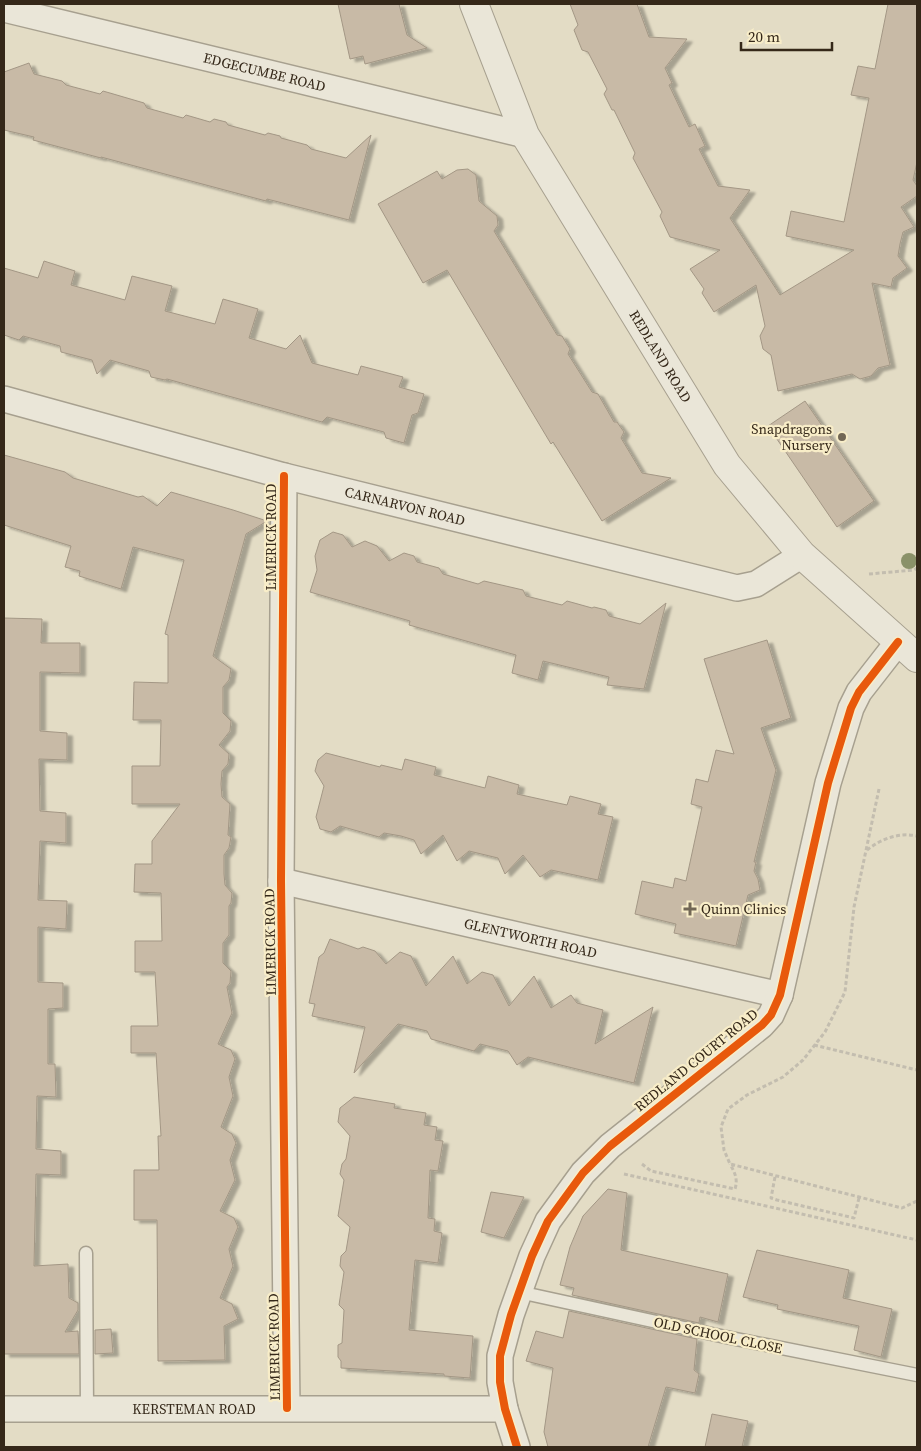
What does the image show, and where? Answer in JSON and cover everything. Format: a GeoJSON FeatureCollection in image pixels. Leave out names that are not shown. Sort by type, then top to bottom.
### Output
{"type":"FeatureCollection","features":[{"type":"Feature","properties":{"kind":"street","name":"REDLAND ROAD"},"geometry":{"type":"LineString","coordinates":[[474,4],[525,135],[728,465],[802,555],[907,650]]}},
{"type":"Feature","properties":{"kind":"street","name":"EDGECUMBE ROAD"},"geometry":{"type":"LineString","coordinates":[[4,9],[525,135]]}},
{"type":"Feature","properties":{"kind":"street","name":"CARNARVON ROAD"},"geometry":{"type":"LineString","coordinates":[[4,399],[284,476],[737,588],[756,584],[802,555]]}},
{"type":"Feature","properties":{"kind":"street","name":"LIMERICK ROAD"},"geometry":{"type":"LineString","coordinates":[[284,476],[282,881],[287,1408]]}},
{"type":"Feature","properties":{"kind":"street","name":"REDLAND COURT ROAD"},"geometry":{"type":"LineString","coordinates":[[517,1447],[505,1409],[500,1382],[500,1356],[519,1292],[532,1256],[548,1221],[583,1173],[610,1146],[762,1025],[771,1015],[780,995],[828,783],[851,708],[859,692],[907,650]]}},
{"type":"Feature","properties":{"kind":"street","name":"GLENTWORTH ROAD"},"geometry":{"type":"LineString","coordinates":[[282,881],[780,995]]}},
{"type":"Feature","properties":{"kind":"street","name":"KERSTEMAN ROAD"},"geometry":{"type":"LineString","coordinates":[[4,1409],[505,1409]]}},
{"type":"Feature","properties":{"kind":"lane"},"geometry":{"type":"LineString","coordinates":[[86,1253],[88,1410]]}},
{"type":"Feature","properties":{"kind":"lane","name":"OLD SCHOOL CLOSE"},"geometry":{"type":"LineString","coordinates":[[519,1292],[721,1336],[917,1375]]}},
{"type":"Feature","properties":{"kind":"path"},"geometry":{"type":"LineString","coordinates":[[642,1164],[650,1171],[735,1189],[737,1183],[736,1174],[724,1150],[721,1127],[728,1110],[747,1095],[783,1077],[802,1060],[825,1032],[845,992],[854,907],[879,789]]}},
{"type":"Feature","properties":{"kind":"path"},"geometry":{"type":"LineString","coordinates":[[866,850],[878,841],[899,835],[917,836]]}},
{"type":"Feature","properties":{"kind":"path"},"geometry":{"type":"LineString","coordinates":[[814,1045],[917,1070]]}},
{"type":"Feature","properties":{"kind":"path"},"geometry":{"type":"LineString","coordinates":[[730,1164],[902,1208],[917,1201]]}},
{"type":"Feature","properties":{"kind":"path"},"geometry":{"type":"LineString","coordinates":[[624,1174],[917,1240]]}},
{"type":"Feature","properties":{"kind":"path"},"geometry":{"type":"LineString","coordinates":[[776,1177],[770,1198],[854,1218],[859,1198]]}},
{"type":"Feature","properties":{"kind":"path"},"geometry":{"type":"LineString","coordinates":[[809,1216],[810,1208]]}},
{"type":"Feature","properties":{"kind":"building"},"geometry":{"type":"Polygon","coordinates":[[[338,4],[399,4],[407,35],[427,48],[365,64],[363,56],[350,59],[338,4]]]}},
{"type":"Feature","properties":{"kind":"building"},"geometry":{"type":"Polygon","coordinates":[[[570,4],[637,4],[649,37],[687,39],[665,68],[672,83],[669,85],[689,127],[695,124],[705,146],[699,149],[718,186],[750,190],[730,218],[780,295],[854,250],[786,236],[791,211],[844,222],[869,98],[851,95],[858,66],[875,69],[888,4],[917,4],[917,162],[913,180],[917,186],[917,196],[901,207],[914,227],[903,232],[900,244],[898,256],[907,268],[893,278],[891,287],[872,283],[890,365],[878,368],[871,376],[860,379],[852,374],[778,391],[771,355],[763,349],[760,336],[765,326],[756,285],[714,312],[702,293],[704,289],[690,269],[720,250],[670,237],[660,216],[662,212],[633,158],[635,153],[604,94],[607,89],[588,52],[582,50],[574,30],[578,25],[570,4]]]}},
{"type":"Feature","properties":{"kind":"building"},"geometry":{"type":"Polygon","coordinates":[[[29,63],[34,74],[62,81],[66,85],[100,94],[103,91],[144,103],[147,108],[183,118],[186,115],[210,122],[214,119],[226,122],[228,125],[265,135],[268,133],[280,136],[281,138],[307,145],[311,149],[346,158],[371,135],[349,220],[267,199],[266,201],[101,158],[33,140],[34,137],[4,130],[4,72],[29,63]]]}},
{"type":"Feature","properties":{"kind":"building"},"geometry":{"type":"Polygon","coordinates":[[[468,169],[476,175],[479,201],[497,216],[498,225],[494,231],[557,335],[562,336],[570,349],[568,354],[592,392],[598,394],[614,422],[617,422],[624,432],[621,438],[642,473],[671,478],[602,521],[553,442],[551,444],[447,270],[423,283],[378,204],[437,171],[442,179],[457,170],[468,169]]]}},
{"type":"Feature","properties":{"kind":"building"},"geometry":{"type":"Polygon","coordinates":[[[44,261],[75,271],[71,285],[125,300],[132,276],[172,286],[165,311],[215,324],[223,299],[258,309],[249,338],[286,349],[300,335],[312,363],[358,375],[361,366],[403,377],[399,387],[424,394],[418,413],[412,415],[404,443],[386,438],[384,432],[327,417],[322,422],[167,379],[151,377],[149,371],[110,360],[97,374],[92,360],[61,352],[60,346],[23,336],[19,340],[4,335],[4,268],[38,278],[44,261]]]}},
{"type":"Feature","properties":{"kind":"building"},"geometry":{"type":"Polygon","coordinates":[[[805,401],[874,501],[837,527],[768,426],[805,401]]]}},
{"type":"Feature","properties":{"kind":"building"},"geometry":{"type":"Polygon","coordinates":[[[4,455],[65,472],[73,478],[138,497],[143,496],[157,506],[171,492],[267,521],[246,534],[213,656],[231,669],[229,680],[223,687],[223,713],[231,721],[230,731],[219,745],[229,754],[228,764],[222,771],[221,784],[222,797],[230,804],[228,835],[231,837],[229,848],[224,855],[224,874],[225,885],[232,893],[229,906],[229,935],[223,943],[223,963],[231,971],[230,983],[227,987],[232,1013],[218,1044],[231,1050],[235,1059],[229,1077],[233,1096],[221,1127],[232,1134],[236,1143],[230,1160],[235,1180],[220,1211],[234,1218],[238,1227],[229,1249],[233,1266],[220,1298],[232,1304],[238,1319],[224,1326],[225,1360],[158,1361],[157,1220],[134,1220],[134,1170],[159,1170],[158,1136],[161,1136],[156,1053],[131,1053],[131,1026],[158,1026],[155,972],[135,972],[135,941],[162,941],[161,893],[134,892],[135,864],[152,864],[152,841],[180,804],[132,804],[132,766],[160,766],[161,720],[133,720],[134,682],[168,683],[168,635],[165,634],[184,560],[133,547],[121,589],[79,576],[80,571],[65,567],[71,546],[4,525],[4,455]]]}},
{"type":"Feature","properties":{"kind":"building"},"geometry":{"type":"Polygon","coordinates":[[[333,532],[343,535],[352,547],[365,541],[377,546],[389,561],[404,553],[414,556],[417,562],[439,568],[443,574],[478,584],[484,581],[523,590],[526,596],[562,605],[567,601],[606,610],[609,616],[640,624],[666,603],[644,689],[607,685],[609,677],[543,661],[538,680],[512,673],[516,655],[409,625],[410,621],[310,592],[317,570],[315,556],[320,540],[333,532]]]}},
{"type":"Feature","properties":{"kind":"building"},"geometry":{"type":"Polygon","coordinates":[[[4,618],[42,619],[41,643],[80,643],[80,673],[40,672],[40,731],[67,733],[67,760],[39,759],[40,811],[66,813],[66,843],[40,841],[38,900],[67,901],[66,929],[38,927],[38,982],[63,983],[63,1008],[48,1009],[48,1064],[55,1064],[56,1097],[37,1096],[36,1149],[61,1151],[61,1175],[36,1174],[34,1266],[68,1264],[69,1298],[78,1303],[78,1310],[65,1332],[78,1331],[79,1354],[4,1354],[4,618]]]}},
{"type":"Feature","properties":{"kind":"building"},"geometry":{"type":"Polygon","coordinates":[[[767,640],[791,718],[761,728],[776,770],[754,862],[756,862],[754,871],[760,890],[748,895],[736,946],[674,933],[676,924],[635,914],[642,881],[673,888],[675,878],[686,881],[702,807],[691,804],[696,779],[708,782],[716,750],[734,754],[704,659],[767,640]]]}},
{"type":"Feature","properties":{"kind":"building"},"geometry":{"type":"Polygon","coordinates":[[[326,753],[380,767],[381,765],[402,770],[405,759],[436,767],[434,775],[485,788],[488,776],[519,785],[517,794],[567,805],[570,796],[601,804],[598,814],[613,817],[598,880],[551,870],[540,877],[523,855],[505,874],[498,858],[469,851],[457,861],[443,835],[421,854],[414,840],[401,836],[384,833],[379,837],[340,826],[331,832],[320,829],[316,817],[324,786],[315,771],[318,760],[326,753]]]}},
{"type":"Feature","properties":{"kind":"building"},"geometry":{"type":"Polygon","coordinates":[[[330,939],[358,949],[363,947],[375,951],[386,964],[400,952],[411,956],[426,986],[453,956],[467,984],[482,972],[493,975],[509,1006],[534,976],[551,1008],[571,995],[577,1003],[603,1010],[595,1044],[653,1007],[634,1083],[528,1057],[517,1065],[508,1051],[480,1044],[474,1051],[431,1039],[427,1031],[398,1024],[354,1073],[365,1027],[312,1016],[315,1004],[309,1003],[319,957],[324,953],[330,939]]]}},
{"type":"Feature","properties":{"kind":"building"},"geometry":{"type":"Polygon","coordinates":[[[354,1097],[395,1104],[394,1108],[426,1113],[424,1125],[437,1127],[435,1140],[443,1141],[438,1171],[430,1170],[428,1218],[435,1219],[434,1231],[442,1233],[438,1263],[415,1260],[409,1330],[473,1336],[470,1378],[444,1376],[444,1374],[341,1368],[341,1361],[338,1357],[338,1345],[342,1343],[344,1310],[339,1305],[344,1272],[340,1266],[341,1256],[346,1251],[350,1227],[338,1216],[344,1180],[340,1174],[342,1164],[346,1159],[350,1136],[338,1122],[340,1108],[354,1097]]]}},
{"type":"Feature","properties":{"kind":"building"},"geometry":{"type":"Polygon","coordinates":[[[608,1189],[627,1193],[621,1250],[728,1274],[718,1322],[700,1317],[699,1323],[572,1295],[574,1288],[560,1285],[570,1247],[583,1216],[608,1189]]]}},
{"type":"Feature","properties":{"kind":"building"},"geometry":{"type":"Polygon","coordinates":[[[491,1192],[524,1197],[504,1238],[481,1232],[491,1192]]]}},
{"type":"Feature","properties":{"kind":"building"},"geometry":{"type":"Polygon","coordinates":[[[757,1250],[849,1270],[843,1298],[892,1309],[881,1357],[854,1350],[859,1326],[777,1309],[778,1305],[743,1297],[757,1250]]]}},
{"type":"Feature","properties":{"kind":"building"},"geometry":{"type":"Polygon","coordinates":[[[569,1311],[697,1339],[694,1370],[699,1374],[695,1393],[666,1387],[648,1447],[548,1447],[544,1432],[553,1368],[526,1361],[536,1331],[563,1338],[569,1311]]]}},
{"type":"Feature","properties":{"kind":"building"},"geometry":{"type":"Polygon","coordinates":[[[111,1329],[113,1353],[95,1354],[95,1330],[111,1329]]]}},
{"type":"Feature","properties":{"kind":"building"},"geometry":{"type":"Polygon","coordinates":[[[712,1414],[748,1421],[742,1447],[705,1447],[712,1414]]]}},
{"type":"Feature","properties":{"kind":"cycle path"},"geometry":{"type":"LineString","coordinates":[[284,476],[281,881],[287,1408]]}},
{"type":"Feature","properties":{"kind":"cycle path"},"geometry":{"type":"LineString","coordinates":[[517,1447],[505,1409],[500,1382],[500,1356],[511,1315],[532,1256],[548,1221],[583,1173],[610,1146],[762,1025],[771,1015],[780,995],[828,783],[851,708],[859,692],[898,642]]}},
{"type":"Feature","properties":{"kind":"place","name":"Snapdragons Nursery"},"geometry":{"type":"Point","coordinates":[842,437]}},
{"type":"Feature","properties":{"kind":"place","name":"Quinn Clinics"},"geometry":{"type":"Point","coordinates":[690,909]}}]}
